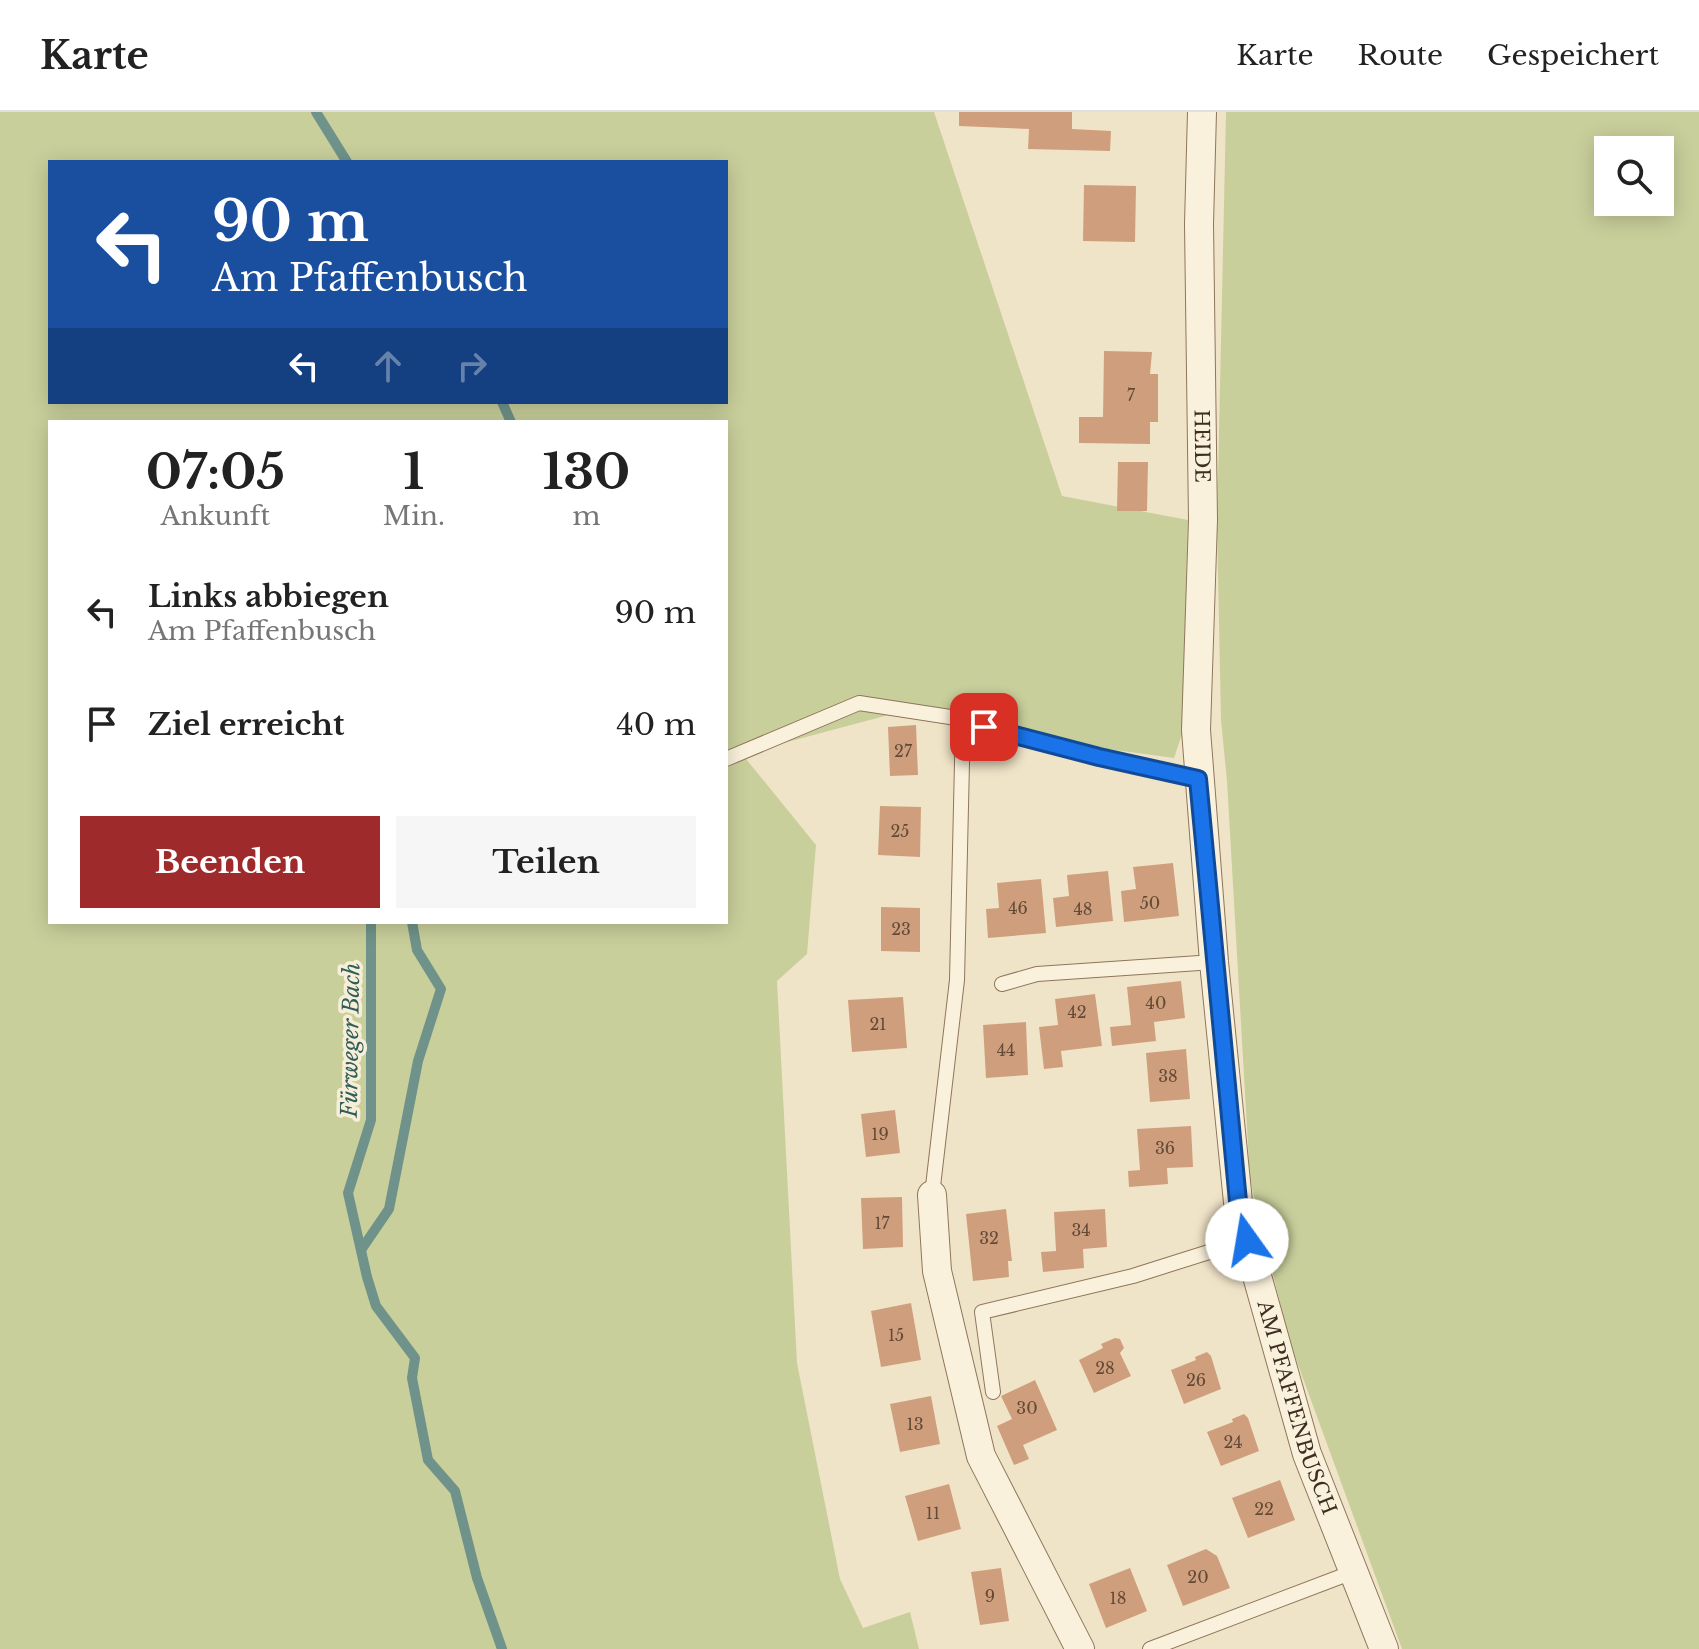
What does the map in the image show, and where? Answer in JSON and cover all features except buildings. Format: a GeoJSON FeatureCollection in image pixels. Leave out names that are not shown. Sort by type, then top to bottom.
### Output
{"type":"FeatureCollection","features":[{"type":"Feature","properties":{"kind":"street","name":"HEIDE"},"geometry":{"type":"LineString","coordinates":[[1198,779],[1196,730],[1203,520],[1199,224],[1202,112]]}},
{"type":"Feature","properties":{"kind":"street","name":"AM PFAFFENBUSCH"},"geometry":{"type":"LineString","coordinates":[[1198,779],[1239,1212],[1307,1454],[1384,1649]]}},
{"type":"Feature","properties":{"kind":"street"},"geometry":{"type":"LineString","coordinates":[[932,1195],[937,1271],[981,1456],[1080,1649]]}},
{"type":"Feature","properties":{"kind":"lane"},"geometry":{"type":"LineString","coordinates":[[728,758],[859,703],[963,719],[1099,757],[1198,779]]}},
{"type":"Feature","properties":{"kind":"lane"},"geometry":{"type":"LineString","coordinates":[[932,1195],[957,980],[963,719]]}},
{"type":"Feature","properties":{"kind":"lane"},"geometry":{"type":"LineString","coordinates":[[1002,984],[1037,974],[1214,962]]}},
{"type":"Feature","properties":{"kind":"lane"},"geometry":{"type":"LineString","coordinates":[[993,1392],[982,1312],[1133,1276],[1247,1240]]}},
{"type":"Feature","properties":{"kind":"lane"},"geometry":{"type":"LineString","coordinates":[[1150,1649],[1353,1572]]}},
{"type":"Feature","properties":{"kind":"green space"},"geometry":{"type":"Polygon","coordinates":[[[0,112],[934,112],[1062,496],[1188,520],[1182,734],[1174,758],[1100,748],[962,713],[896,713],[742,754],[816,845],[807,954],[777,981],[797,1363],[840,1579],[863,1628],[910,1612],[919,1649],[0,1649],[0,112]]]}},
{"type":"Feature","properties":{"kind":"green space"},"geometry":{"type":"Polygon","coordinates":[[[1226,112],[1699,112],[1699,1649],[1402,1649],[1289,1340],[1250,1180],[1221,720],[1217,524],[1226,112]]]}},
{"type":"Feature","properties":{"kind":"waterway","name":"Fürweger Bach"},"geometry":{"type":"LineString","coordinates":[[316,112],[346,160]]}},
{"type":"Feature","properties":{"kind":"waterway","name":"Fürweger Bach"},"geometry":{"type":"LineString","coordinates":[[503,404],[510,420]]}},
{"type":"Feature","properties":{"kind":"waterway","name":"Fürweger Bach"},"geometry":{"type":"LineString","coordinates":[[371,924],[371,1120],[348,1193],[376,1306],[415,1358],[412,1378],[428,1460],[455,1491],[477,1578],[502,1649]]}},
{"type":"Feature","properties":{"kind":"waterway"},"geometry":{"type":"LineString","coordinates":[[361,1250],[389,1209],[418,1061],[441,989],[417,950],[412,924]]}},
{"type":"Feature","properties":{"kind":"route"},"geometry":{"type":"LineString","coordinates":[[984,727],[1198,779],[1239,1212],[1247,1240]]}}]}
